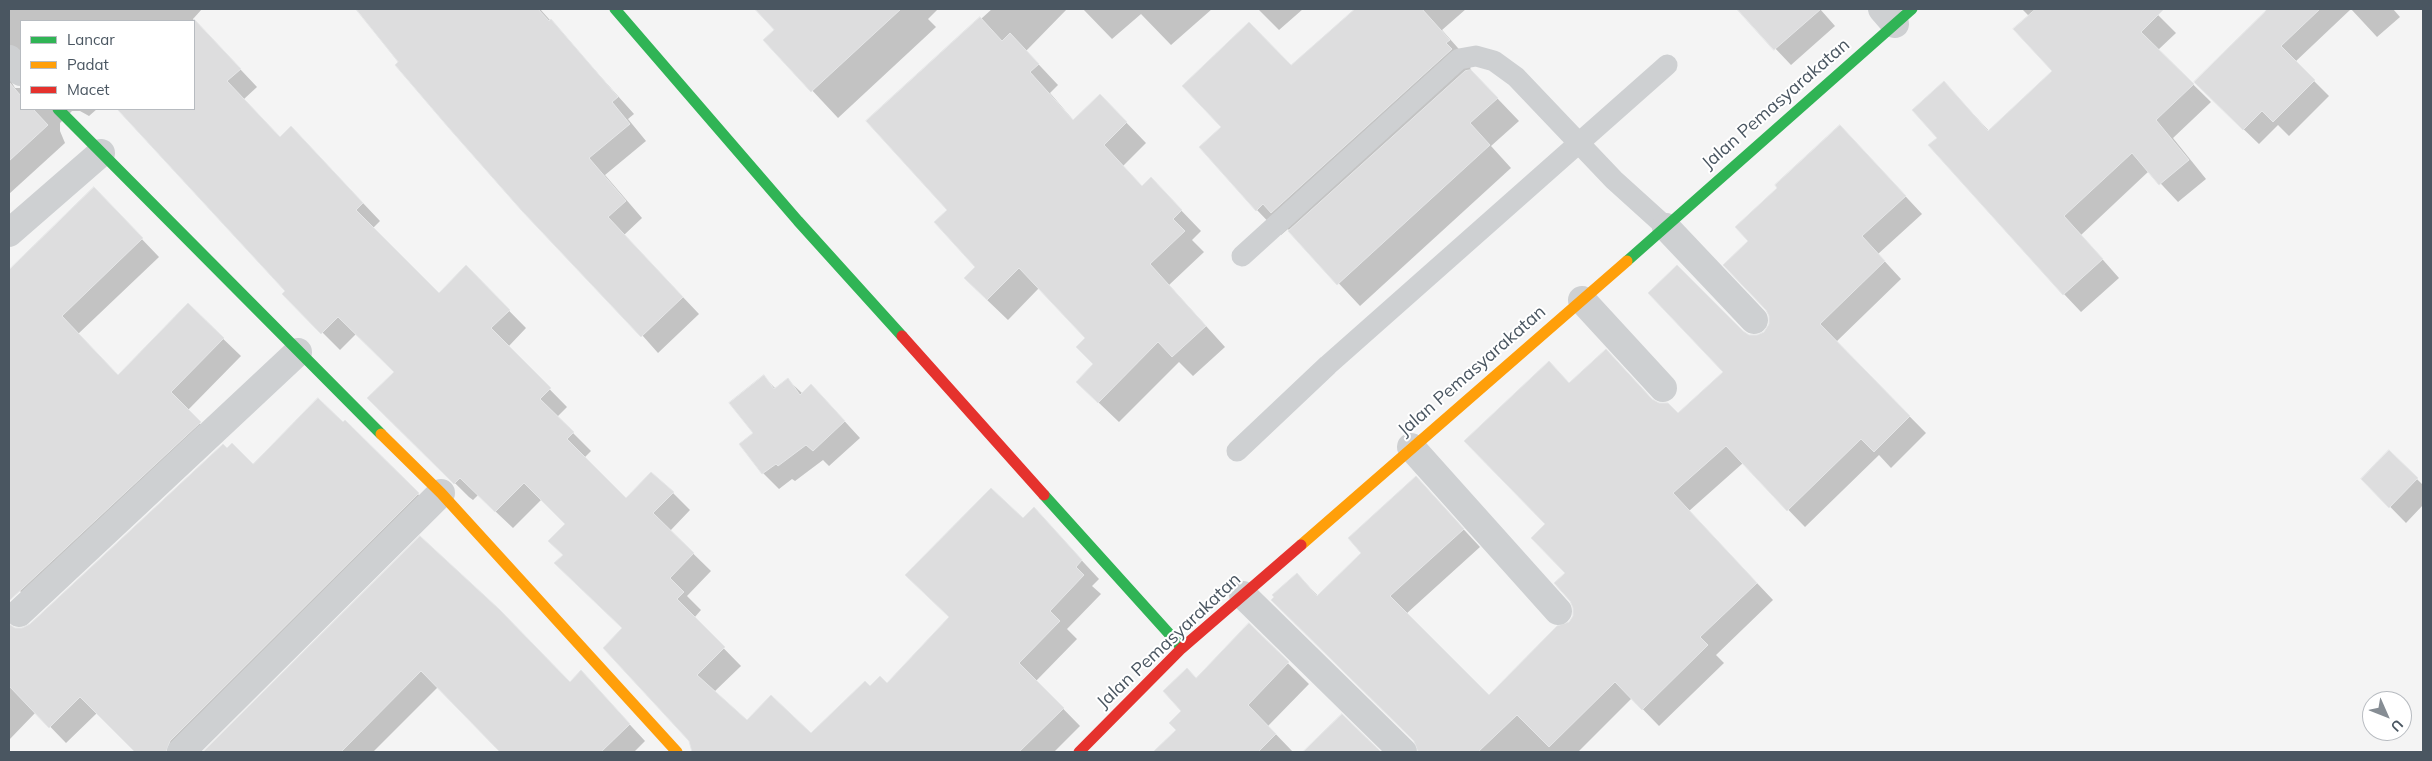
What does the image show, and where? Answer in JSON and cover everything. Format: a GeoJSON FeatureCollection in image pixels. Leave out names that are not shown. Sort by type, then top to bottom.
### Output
{"type":"FeatureCollection","features":[{"type":"Feature","properties":{"kind":"street"},"geometry":{"type":"LineString","coordinates":[[615,9],[798,221],[1182,648]]}},
{"type":"Feature","properties":{"kind":"street","name":"Jalan Pemasyarakatan"},"geometry":{"type":"LineString","coordinates":[[1079,752],[1182,648],[1666,227],[1896,14]]}},
{"type":"Feature","properties":{"kind":"street"},"geometry":{"type":"LineString","coordinates":[[9,59],[20,71]]}},
{"type":"Feature","properties":{"kind":"street"},"geometry":{"type":"LineString","coordinates":[[59,110],[298,352],[441,493],[677,752]]}},
{"type":"Feature","properties":{"kind":"street"},"geometry":{"type":"LineString","coordinates":[[9,233],[101,152]]}},
{"type":"Feature","properties":{"kind":"street"},"geometry":{"type":"LineString","coordinates":[[1666,227],[1754,320]]}},
{"type":"Feature","properties":{"kind":"street"},"geometry":{"type":"LineString","coordinates":[[1582,300],[1664,388]]}},
{"type":"Feature","properties":{"kind":"street"},"geometry":{"type":"LineString","coordinates":[[19,613],[298,352]]}},
{"type":"Feature","properties":{"kind":"street"},"geometry":{"type":"LineString","coordinates":[[1412,447],[1558,611]]}},
{"type":"Feature","properties":{"kind":"street"},"geometry":{"type":"LineString","coordinates":[[181,752],[441,493]]}},
{"type":"Feature","properties":{"kind":"street"},"geometry":{"type":"LineString","coordinates":[[1243,595],[1403,752]]}},
{"type":"Feature","properties":{"kind":"lane"},"geometry":{"type":"LineString","coordinates":[[1242,256],[1459,59],[1476,56],[1494,61],[1516,77],[1614,180],[1666,227]]}},
{"type":"Feature","properties":{"kind":"lane"},"geometry":{"type":"LineString","coordinates":[[1236,451],[1328,365],[1579,145],[1667,65]]}},
{"type":"Feature","properties":{"kind":"building"},"geometry":{"type":"Polygon","coordinates":[[[356,9],[538,9],[549,21],[551,19],[618,97],[612,102],[630,124],[589,158],[626,201],[608,217],[683,297],[641,337],[522,211],[448,127],[395,65],[398,62],[356,9]]]}},
{"type":"Feature","properties":{"kind":"building"},"geometry":{"type":"Polygon","coordinates":[[[755,9],[901,9],[811,92],[763,40],[774,30],[755,9]]]}},
{"type":"Feature","properties":{"kind":"building"},"geometry":{"type":"Polygon","coordinates":[[[1355,9],[1422,9],[1450,40],[1446,43],[1452,49],[1271,213],[1263,204],[1256,211],[1199,147],[1221,127],[1182,86],[1249,22],[1291,65],[1355,9]]]}},
{"type":"Feature","properties":{"kind":"building"},"geometry":{"type":"Polygon","coordinates":[[[1737,9],[1821,9],[1774,50],[1737,9]]]}},
{"type":"Feature","properties":{"kind":"building"},"geometry":{"type":"Polygon","coordinates":[[[2036,9],[2164,9],[2141,32],[2194,84],[2156,120],[2189,160],[2159,185],[2132,153],[2064,216],[2103,259],[2063,295],[1928,145],[1937,138],[1912,110],[1944,81],[1988,131],[2052,71],[2013,29],[2036,9]]]}},
{"type":"Feature","properties":{"kind":"building"},"geometry":{"type":"Polygon","coordinates":[[[2268,9],[2320,9],[2281,46],[2315,80],[2273,122],[2262,111],[2243,130],[2194,82],[2268,9]]]}},
{"type":"Feature","properties":{"kind":"building"},"geometry":{"type":"Polygon","coordinates":[[[980,17],[1002,41],[1010,33],[1039,64],[1030,72],[1073,120],[1100,94],[1127,122],[1104,145],[1142,186],[1151,177],[1182,210],[1173,219],[1185,231],[1150,264],[1206,326],[1172,357],[1158,342],[1098,403],[1076,382],[1093,364],[1076,347],[1085,338],[1019,268],[987,300],[964,278],[975,267],[934,222],[947,210],[866,121],[980,17]]]}},
{"type":"Feature","properties":{"kind":"building"},"geometry":{"type":"Polygon","coordinates":[[[195,20],[241,69],[227,81],[280,137],[291,126],[363,203],[356,210],[439,293],[466,265],[510,310],[491,328],[551,388],[540,399],[574,432],[567,439],[626,498],[651,472],[674,492],[653,513],[694,553],[670,578],[684,592],[677,599],[725,647],[697,675],[747,720],[771,695],[811,733],[865,681],[870,686],[880,676],[887,683],[949,617],[905,575],[991,488],[1023,518],[1034,507],[1082,560],[1076,567],[1084,575],[1050,611],[1060,621],[1019,663],[1064,708],[1019,752],[692,752],[689,741],[603,648],[622,628],[554,563],[563,555],[548,541],[565,524],[524,483],[495,512],[460,478],[454,484],[367,398],[394,372],[338,317],[321,334],[282,294],[285,291],[118,110],[195,110],[195,20]]]}},
{"type":"Feature","properties":{"kind":"building"},"geometry":{"type":"Polygon","coordinates":[[[1471,70],[1498,98],[1470,123],[1490,145],[1337,285],[1288,231],[1465,71],[1471,70]]]}},
{"type":"Feature","properties":{"kind":"building"},"geometry":{"type":"Polygon","coordinates":[[[9,82],[20,95],[20,110],[34,110],[48,125],[9,161],[9,82]]]}},
{"type":"Feature","properties":{"kind":"building"},"geometry":{"type":"Polygon","coordinates":[[[1840,125],[1906,196],[1862,236],[1885,261],[1820,324],[1910,416],[1874,452],[1861,439],[1787,511],[1726,446],[1673,493],[1757,583],[1700,637],[1708,645],[1642,710],[1615,682],[1549,747],[1517,715],[1478,752],[1418,752],[1414,741],[1271,600],[1274,597],[1272,595],[1297,573],[1317,596],[1361,553],[1348,538],[1416,476],[1464,529],[1390,596],[1489,695],[1557,626],[1569,622],[1573,616],[1573,608],[1570,601],[1554,583],[1565,573],[1531,538],[1545,524],[1464,441],[1549,361],[1569,383],[1606,349],[1652,399],[1659,403],[1668,403],[1678,413],[1723,372],[1648,293],[1677,265],[1743,331],[1749,335],[1757,335],[1764,332],[1769,324],[1769,316],[1766,310],[1723,265],[1748,241],[1735,227],[1777,188],[1775,185],[1840,125]]]}},
{"type":"Feature","properties":{"kind":"building"},"geometry":{"type":"Polygon","coordinates":[[[94,187],[143,238],[62,316],[118,375],[188,303],[224,338],[171,392],[201,422],[9,601],[9,270],[94,187]]]}},
{"type":"Feature","properties":{"kind":"building"},"geometry":{"type":"Polygon","coordinates":[[[764,375],[774,389],[788,378],[800,395],[811,384],[845,421],[813,451],[806,445],[778,466],[776,464],[762,474],[739,444],[753,433],[729,403],[764,375]]]}},
{"type":"Feature","properties":{"kind":"building"},"geometry":{"type":"Polygon","coordinates":[[[318,398],[343,422],[345,420],[419,493],[170,741],[166,752],[135,752],[80,697],[49,728],[9,686],[9,624],[15,628],[22,628],[30,624],[223,444],[227,448],[232,443],[253,464],[318,398]]]}},
{"type":"Feature","properties":{"kind":"building"},"geometry":{"type":"Polygon","coordinates":[[[2389,450],[2418,478],[2389,508],[2361,479],[2389,450]]]}},
{"type":"Feature","properties":{"kind":"building"},"geometry":{"type":"Polygon","coordinates":[[[420,536],[499,609],[570,682],[581,670],[630,724],[601,752],[500,752],[421,671],[341,752],[203,752],[420,536]]]}},
{"type":"Feature","properties":{"kind":"building"},"geometry":{"type":"Polygon","coordinates":[[[1249,623],[1289,662],[1248,705],[1276,734],[1258,752],[1153,752],[1176,730],[1169,723],[1181,711],[1163,691],[1187,668],[1196,678],[1249,623]]]}},
{"type":"Feature","properties":{"kind":"building"},"geometry":{"type":"Polygon","coordinates":[[[1342,714],[1381,752],[1303,752],[1342,714]]]}},
{"type":"Feature","properties":{"kind":"traffic: fast"},"geometry":{"type":"LineString","coordinates":[[615,9],[798,221],[902,336]]}},
{"type":"Feature","properties":{"kind":"traffic: fast"},"geometry":{"type":"LineString","coordinates":[[1627,261],[1912,9]]}},
{"type":"Feature","properties":{"kind":"traffic: fast"},"geometry":{"type":"LineString","coordinates":[[59,110],[381,434]]}},
{"type":"Feature","properties":{"kind":"traffic: fast"},"geometry":{"type":"LineString","coordinates":[[1044,495],[1182,648]]}},
{"type":"Feature","properties":{"kind":"traffic: slow"},"geometry":{"type":"LineString","coordinates":[[1301,545],[1627,261]]}},
{"type":"Feature","properties":{"kind":"traffic: slow"},"geometry":{"type":"LineString","coordinates":[[381,434],[441,493],[677,752]]}},
{"type":"Feature","properties":{"kind":"traffic: jam"},"geometry":{"type":"LineString","coordinates":[[902,336],[1044,495]]}},
{"type":"Feature","properties":{"kind":"traffic: jam"},"geometry":{"type":"LineString","coordinates":[[1079,752],[1182,648],[1301,545]]}}]}
